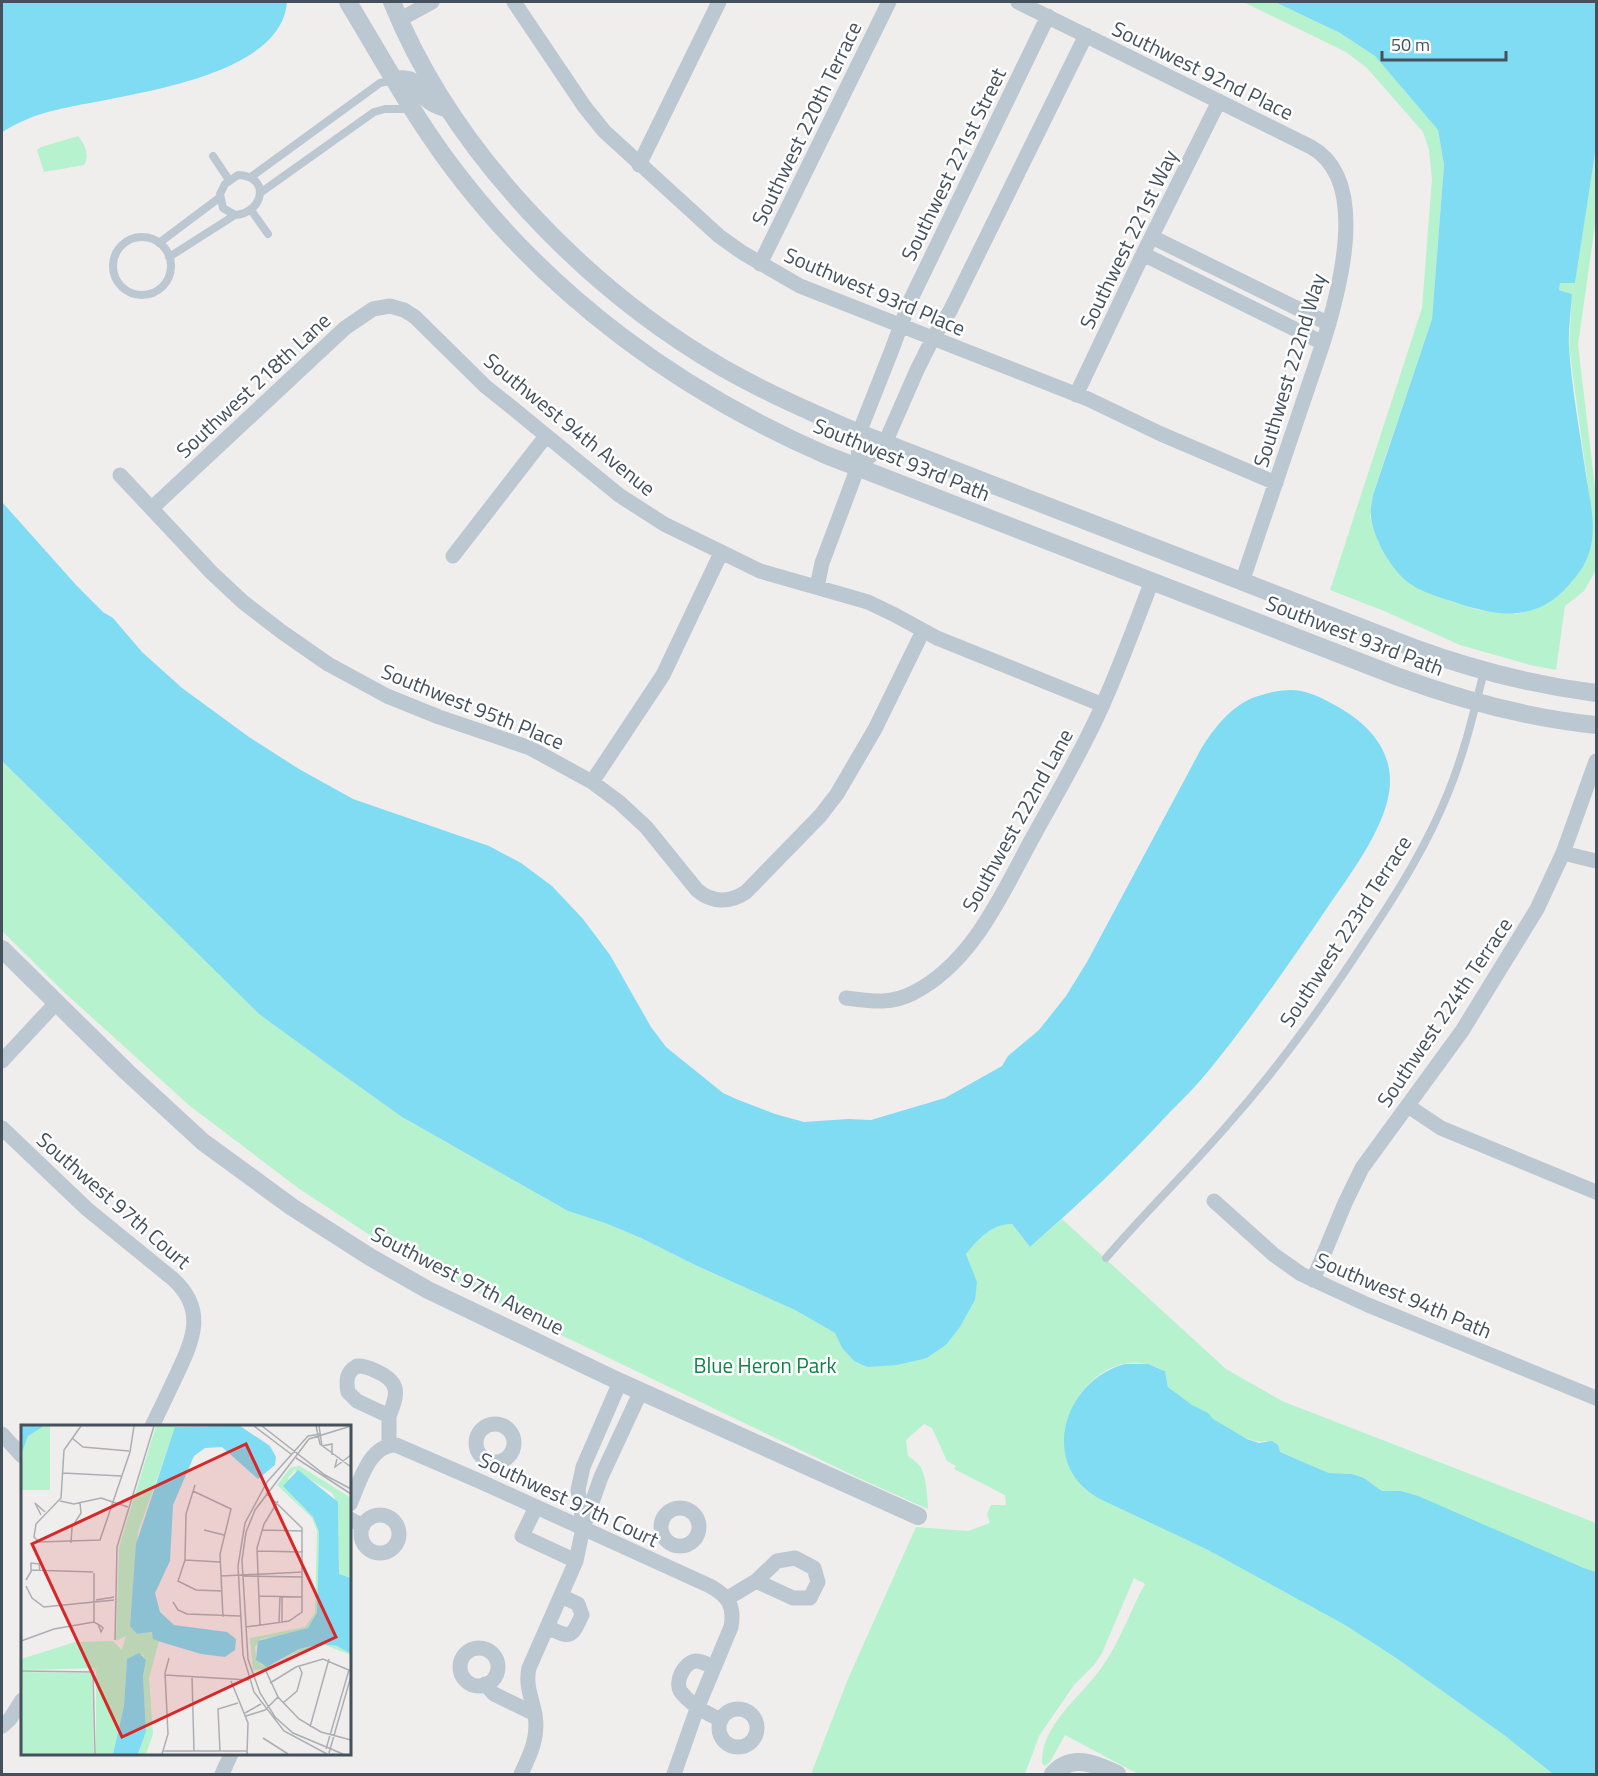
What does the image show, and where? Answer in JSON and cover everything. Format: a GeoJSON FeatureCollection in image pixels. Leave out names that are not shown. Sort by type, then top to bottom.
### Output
{"type":"FeatureCollection","features":[{"type":"Feature","properties":{"kind":"street","name":"Southwest 93rd Path"},"geometry":{"type":"LineString","coordinates":[[348,2],[412,110],[451,166],[489,213],[552,278],[597,318],[645,355],[713,398],[792,440],[858,467],[1396,676],[1476,702],[1543,717],[1596,725]]}},
{"type":"Feature","properties":{"kind":"street","name":"Southwest 93rd Path"},"geometry":{"type":"LineString","coordinates":[[392,2],[399,20],[450,110],[494,170],[548,230],[599,279],[646,316],[704,356],[748,382],[859,433],[1414,648],[1484,671],[1544,685],[1596,693]]}},
{"type":"Feature","properties":{"kind":"street"},"geometry":{"type":"LineString","coordinates":[[399,20],[432,2]]}},
{"type":"Feature","properties":{"kind":"street","name":"Southwest 93rd Place"},"geometry":{"type":"LineString","coordinates":[[514,2],[595,121],[639,165],[719,236],[760,264],[800,286],[1076,395],[1276,483]]}},
{"type":"Feature","properties":{"kind":"street"},"geometry":{"type":"LineString","coordinates":[[639,165],[719,2]]}},
{"type":"Feature","properties":{"kind":"street","name":"Southwest 220th Terrace"},"geometry":{"type":"LineString","coordinates":[[760,264],[889,2]]}},
{"type":"Feature","properties":{"kind":"street","name":"Southwest 92nd Place"},"geometry":{"type":"LineString","coordinates":[[1018,2],[1311,147],[1325,157],[1332,166]]}},
{"type":"Feature","properties":{"kind":"street","name":"Southwest 221st Street"},"geometry":{"type":"LineString","coordinates":[[817,587],[822,564],[858,467],[859,433],[914,291],[1048,16]]}},
{"type":"Feature","properties":{"kind":"street","name":"Southwest 221st Street"},"geometry":{"type":"LineString","coordinates":[[858,467],[885,443],[916,370],[950,311],[1086,35]]}},
{"type":"Feature","properties":{"kind":"street"},"geometry":{"type":"LineString","coordinates":[[394,80],[405,78],[411,80],[430,101],[450,110]]}},
{"type":"Feature","properties":{"kind":"street","name":"Southwest 221st Way"},"geometry":{"type":"LineString","coordinates":[[1076,395],[1219,101]]}},
{"type":"Feature","properties":{"kind":"street","name":"Southwest 222nd Way"},"geometry":{"type":"LineString","coordinates":[[1242,582],[1329,324],[1340,273],[1345,215],[1342,188],[1332,166]]}},
{"type":"Feature","properties":{"kind":"street"},"geometry":{"type":"LineString","coordinates":[[1152,237],[1329,324]]}},
{"type":"Feature","properties":{"kind":"street"},"geometry":{"type":"LineString","coordinates":[[1143,254],[1323,343]]}},
{"type":"Feature","properties":{"kind":"street","name":"Southwest 94th Avenue"},"geometry":{"type":"LineString","coordinates":[[390,306],[399,307],[411,314],[485,386],[632,504],[664,524],[721,553],[772,575],[868,602],[923,631],[1103,705]]}},
{"type":"Feature","properties":{"kind":"street","name":"Southwest 218th Lane"},"geometry":{"type":"LineString","coordinates":[[152,508],[345,328],[370,311],[390,306]]}},
{"type":"Feature","properties":{"kind":"street"},"geometry":{"type":"LineString","coordinates":[[453,556],[546,436]]}},
{"type":"Feature","properties":{"kind":"street","name":"Southwest 95th Place"},"geometry":{"type":"LineString","coordinates":[[120,475],[181,542],[243,602],[282,632],[328,664],[377,691],[413,707],[530,748],[592,782],[619,802],[646,827],[700,892],[711,899],[729,900],[742,895],[820,816],[837,794],[875,729],[923,631]]}},
{"type":"Feature","properties":{"kind":"street"},"geometry":{"type":"LineString","coordinates":[[592,782],[663,675],[721,553]]}},
{"type":"Feature","properties":{"kind":"street","name":"Southwest 222nd Lane"},"geometry":{"type":"LineString","coordinates":[[846,998],[883,1002],[914,993],[944,970],[972,942],[1001,897],[1087,738],[1103,705],[1152,581]]}},
{"type":"Feature","properties":{"kind":"street","name":"Southwest 224th Terrace"},"geometry":{"type":"LineString","coordinates":[[1313,1280],[1357,1178],[1482,1000],[1537,909],[1563,853],[1596,760]]}},
{"type":"Feature","properties":{"kind":"street"},"geometry":{"type":"LineString","coordinates":[[1563,853],[1596,861]]}},
{"type":"Feature","properties":{"kind":"street","name":"Southwest 97th Avenue"},"geometry":{"type":"LineString","coordinates":[[2,949],[203,1142],[318,1225],[397,1274],[620,1382],[918,1516]]}},
{"type":"Feature","properties":{"kind":"street"},"geometry":{"type":"LineString","coordinates":[[2,1060],[56,1003]]}},
{"type":"Feature","properties":{"kind":"street"},"geometry":{"type":"LineString","coordinates":[[1408,1106],[1441,1128],[1596,1192]]}},
{"type":"Feature","properties":{"kind":"street","name":"Southwest 97th Court"},"geometry":{"type":"LineString","coordinates":[[2,1128],[71,1195],[179,1285],[187,1295],[193,1308],[193,1329],[189,1348],[152,1425]]}},
{"type":"Feature","properties":{"kind":"street","name":"Southwest 94th Path"},"geometry":{"type":"LineString","coordinates":[[1214,1201],[1274,1255],[1292,1269],[1313,1280],[1596,1398]]}},
{"type":"Feature","properties":{"kind":"street"},"geometry":{"type":"LineString","coordinates":[[583,1528],[578,1490],[583,1467],[620,1382]]}},
{"type":"Feature","properties":{"kind":"street"},"geometry":{"type":"LineString","coordinates":[[521,1774],[536,1737],[535,1714],[528,1689],[527,1674],[576,1561],[583,1528],[601,1477],[641,1391]]}},
{"type":"Feature","properties":{"kind":"street"},"geometry":{"type":"LineString","coordinates":[[351,1502],[376,1452],[389,1445],[389,1416]]}},
{"type":"Feature","properties":{"kind":"street"},"geometry":{"type":"LineString","coordinates":[[2,1434],[21,1455]]}},
{"type":"Feature","properties":{"kind":"street","name":"Southwest 97th Court"},"geometry":{"type":"LineString","coordinates":[[389,1445],[402,1447],[477,1480],[710,1586],[728,1598]]}},
{"type":"Feature","properties":{"kind":"street"},"geometry":{"type":"LineString","coordinates":[[477,1480],[486,1460]]}},
{"type":"Feature","properties":{"kind":"street"},"geometry":{"type":"LineString","coordinates":[[536,1507],[522,1536],[576,1561]]}},
{"type":"Feature","properties":{"kind":"street"},"geometry":{"type":"LineString","coordinates":[[660,1564],[670,1543]]}},
{"type":"Feature","properties":{"kind":"street"},"geometry":{"type":"LineString","coordinates":[[674,1774],[698,1706],[731,1627],[733,1616],[728,1598],[756,1581]]}},
{"type":"Feature","properties":{"kind":"street"},"geometry":{"type":"LineString","coordinates":[[547,1627],[565,1636],[574,1633],[582,1615],[578,1604],[561,1596]]}},
{"type":"Feature","properties":{"kind":"street"},"geometry":{"type":"LineString","coordinates":[[714,1667],[693,1661],[683,1670],[679,1681],[680,1691],[698,1706],[721,1720]]}},
{"type":"Feature","properties":{"kind":"street"},"geometry":{"type":"LineString","coordinates":[[485,1684],[494,1694],[535,1714]]}},
{"type":"Feature","properties":{"kind":"street"},"geometry":{"type":"LineString","coordinates":[[2,1726],[10,1719],[21,1702]]}},
{"type":"Feature","properties":{"kind":"street"},"geometry":{"type":"LineString","coordinates":[[222,1774],[231,1755]]}},
{"type":"Feature","properties":{"kind":"street"},"geometry":{"type":"LineString","coordinates":[[1058,1770],[1074,1761],[1089,1763],[1117,1774]]}},
{"type":"Feature","properties":{"kind":"lane"},"geometry":{"type":"LineString","coordinates":[[251,177],[380,83],[394,80]]}},
{"type":"Feature","properties":{"kind":"lane"},"geometry":{"type":"LineString","coordinates":[[260,193],[374,112],[385,109],[412,110]]}},
{"type":"Feature","properties":{"kind":"lane"},"geometry":{"type":"LineString","coordinates":[[213,156],[229,180]]}},
{"type":"Feature","properties":{"kind":"lane"},"geometry":{"type":"LineString","coordinates":[[159,243],[219,198],[222,188],[229,180],[238,175],[251,177],[258,183],[260,193],[251,210],[235,215],[169,257]]}},
{"type":"Feature","properties":{"kind":"lane"},"geometry":{"type":"LineString","coordinates":[[219,198],[223,208],[235,215]]}},
{"type":"Feature","properties":{"kind":"lane"},"geometry":{"type":"LineString","coordinates":[[251,210],[268,234]]}},
{"type":"Feature","properties":{"kind":"lane"},"geometry":{"type":"LineString","coordinates":[[132,238],[151,238],[159,243],[169,257],[171,266],[169,275],[158,290],[149,294],[130,292],[116,279],[114,260],[117,251],[132,238]]}},
{"type":"Feature","properties":{"kind":"lane","name":"Southwest 223rd Terrace"},"geometry":{"type":"LineString","coordinates":[[1106,1258],[1232,1120],[1309,1025],[1337,985],[1400,886],[1427,838],[1448,792],[1484,671]]}},
{"type":"Feature","properties":{"kind":"green space"},"geometry":{"type":"Polygon","coordinates":[[[1243,2],[1275,2],[1340,33],[1375,56],[1438,130],[1444,165],[1432,319],[1373,495],[1370,517],[1378,541],[1392,565],[1409,583],[1441,598],[1478,610],[1517,614],[1538,608],[1566,588],[1583,565],[1592,535],[1591,508],[1569,347],[1572,294],[1559,290],[1560,283],[1575,282],[1596,147],[1596,218],[1578,345],[1596,496],[1596,570],[1584,591],[1565,606],[1556,670],[1460,645],[1330,590],[1422,308],[1432,179],[1429,150],[1423,132],[1367,68],[1346,52],[1243,2]]]}},
{"type":"Feature","properties":{"kind":"green space"},"geometry":{"type":"Polygon","coordinates":[[[78,136],[86,150],[87,158],[84,165],[44,172],[37,150],[78,136]]]}},
{"type":"Feature","properties":{"kind":"green space","name":"Blue Heron Park"},"geometry":{"type":"Polygon","coordinates":[[[2,761],[259,1014],[402,1117],[568,1211],[641,1238],[795,1310],[835,1333],[842,1348],[854,1361],[867,1367],[927,1358],[946,1345],[960,1327],[975,1300],[971,1268],[966,1253],[975,1243],[992,1229],[1012,1224],[1030,1247],[1062,1219],[1226,1369],[1282,1401],[1596,1523],[1596,1572],[1401,1491],[1382,1491],[1364,1478],[1352,1474],[1329,1473],[1280,1452],[1266,1441],[1245,1437],[1216,1422],[1168,1387],[1165,1371],[1139,1363],[1114,1367],[1093,1380],[1077,1400],[1067,1423],[1065,1449],[1073,1473],[1091,1494],[1206,1549],[1345,1625],[1396,1658],[1504,1735],[1553,1774],[1138,1774],[1065,1735],[1050,1762],[1045,1766],[1042,1763],[1043,1749],[1055,1723],[1094,1678],[1120,1637],[1145,1584],[1134,1578],[1102,1653],[1094,1665],[1074,1685],[1039,1736],[1025,1774],[811,1774],[848,1679],[916,1527],[968,1531],[990,1523],[987,1514],[991,1505],[1006,1505],[1005,1495],[954,1469],[956,1466],[947,1461],[932,1428],[924,1424],[906,1440],[908,1456],[920,1466],[924,1476],[928,1509],[559,1334],[388,1247],[298,1188],[190,1106],[65,993],[2,931],[2,761]]]}},
{"type":"Feature","properties":{"kind":"water"},"geometry":{"type":"Polygon","coordinates":[[[2,2],[287,2],[278,29],[256,51],[226,67],[151,91],[45,113],[2,132],[2,2]]]}},
{"type":"Feature","properties":{"kind":"water"},"geometry":{"type":"Polygon","coordinates":[[[1275,2],[1596,2],[1596,147],[1575,283],[1560,283],[1559,290],[1572,294],[1569,348],[1593,526],[1591,546],[1580,572],[1555,598],[1541,606],[1527,611],[1498,613],[1429,594],[1413,586],[1396,571],[1379,544],[1371,517],[1373,495],[1432,319],[1444,165],[1438,130],[1375,56],[1340,33],[1275,2]]]}},
{"type":"Feature","properties":{"kind":"water"},"geometry":{"type":"Polygon","coordinates":[[[2,502],[77,586],[103,612],[113,618],[142,652],[182,688],[249,737],[299,769],[353,799],[489,846],[521,863],[552,886],[583,919],[610,955],[651,1027],[666,1047],[723,1093],[775,1114],[804,1122],[871,1120],[945,1098],[1002,1066],[1008,1056],[1039,1030],[1066,996],[1087,962],[1201,749],[1224,718],[1246,701],[1273,692],[1296,690],[1325,700],[1355,718],[1375,738],[1388,763],[1390,777],[1386,808],[1373,838],[1355,868],[1270,990],[1196,1086],[1084,1198],[1030,1247],[1012,1224],[986,1233],[975,1243],[966,1254],[977,1282],[975,1300],[960,1327],[946,1345],[927,1358],[897,1365],[867,1367],[854,1361],[842,1348],[835,1333],[795,1310],[641,1238],[568,1211],[402,1117],[259,1014],[2,761],[2,502]]]}},
{"type":"Feature","properties":{"kind":"water"},"geometry":{"type":"Polygon","coordinates":[[[1125,1364],[1148,1364],[1165,1371],[1168,1387],[1192,1405],[1208,1413],[1213,1419],[1247,1439],[1259,1443],[1272,1441],[1278,1445],[1280,1452],[1329,1473],[1352,1474],[1364,1478],[1382,1491],[1401,1491],[1418,1496],[1596,1572],[1596,1774],[1553,1774],[1504,1735],[1396,1658],[1345,1625],[1206,1549],[1098,1498],[1079,1483],[1068,1465],[1064,1445],[1066,1424],[1074,1404],[1087,1387],[1104,1373],[1125,1364]]]}}]}
